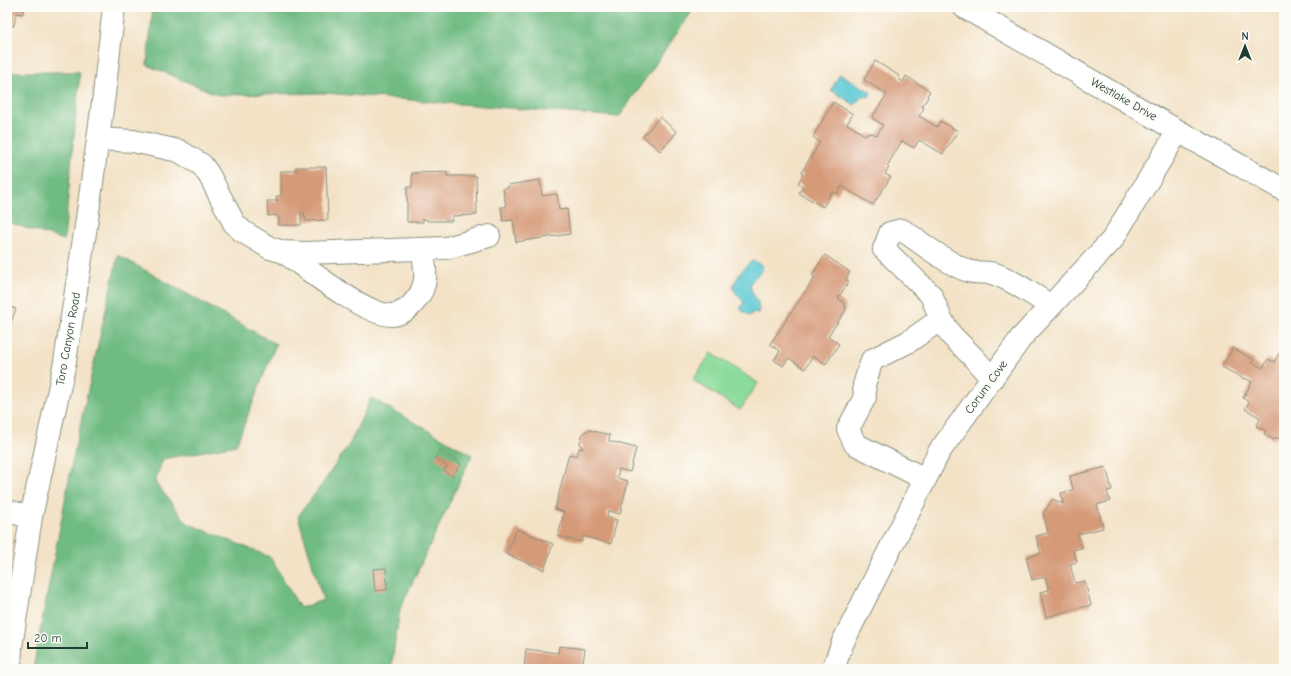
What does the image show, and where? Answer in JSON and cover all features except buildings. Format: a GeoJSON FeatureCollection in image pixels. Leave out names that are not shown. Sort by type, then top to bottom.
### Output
{"type":"FeatureCollection","features":[{"type":"Feature","properties":{"kind":"street","name":"Toro Canyon Road"},"geometry":{"type":"LineString","coordinates":[[10,669],[11,647],[32,517],[65,362],[86,226],[114,7]]}},
{"type":"Feature","properties":{"kind":"street","name":"Westlake Drive"},"geometry":{"type":"LineString","coordinates":[[964,7],[1178,131],[1284,190]]}},
{"type":"Feature","properties":{"kind":"street","name":"Corum Cove"},"geometry":{"type":"LineString","coordinates":[[833,669],[843,642],[939,452],[1021,338],[1112,240],[1178,131]]}},
{"type":"Feature","properties":{"kind":"street"},"geometry":{"type":"LineString","coordinates":[[98,138],[133,141],[167,148],[179,151],[191,158],[202,165],[234,223],[242,231],[270,248],[284,252],[305,253],[446,248],[489,236]]}},
{"type":"Feature","properties":{"kind":"street"},"geometry":{"type":"LineString","coordinates":[[992,379],[951,335],[941,319],[931,296],[884,249],[890,233],[902,230],[950,262],[969,271],[994,273],[1015,283],[1051,306]]}},
{"type":"Feature","properties":{"kind":"street"},"geometry":{"type":"LineString","coordinates":[[284,252],[357,303],[375,311],[391,315],[403,312],[421,295],[425,285],[426,276],[426,266],[422,249]]}},
{"type":"Feature","properties":{"kind":"street"},"geometry":{"type":"LineString","coordinates":[[925,479],[855,444],[848,429],[866,397],[864,385],[872,360],[908,342],[941,319]]}},
{"type":"Feature","properties":{"kind":"street"},"geometry":{"type":"LineString","coordinates":[[7,511],[32,517]]}},
{"type":"Feature","properties":{"kind":"green space"},"geometry":{"type":"Polygon","coordinates":[[[153,7],[695,7],[619,117],[325,93],[218,95],[147,65],[153,7]]]}},
{"type":"Feature","properties":{"kind":"green space"},"geometry":{"type":"Polygon","coordinates":[[[7,72],[80,72],[64,240],[7,222],[7,72]]]}},
{"type":"Feature","properties":{"kind":"green space"},"geometry":{"type":"Polygon","coordinates":[[[118,255],[276,344],[236,445],[163,459],[155,482],[187,523],[270,557],[300,608],[323,600],[298,516],[350,443],[371,398],[472,455],[400,609],[391,669],[33,669],[74,453],[118,255]]]}},
{"type":"Feature","properties":{"kind":"green space"},"geometry":{"type":"Polygon","coordinates":[[[711,353],[758,383],[740,410],[693,380],[711,353]]]}},
{"type":"Feature","properties":{"kind":"water"},"geometry":{"type":"Polygon","coordinates":[[[840,74],[871,92],[869,97],[861,97],[855,105],[831,90],[840,74]]]}},
{"type":"Feature","properties":{"kind":"water"},"geometry":{"type":"Polygon","coordinates":[[[753,261],[763,266],[762,271],[752,280],[750,285],[759,307],[758,313],[753,312],[750,316],[740,309],[744,302],[735,292],[733,287],[741,272],[750,262],[753,261]]]}}]}
